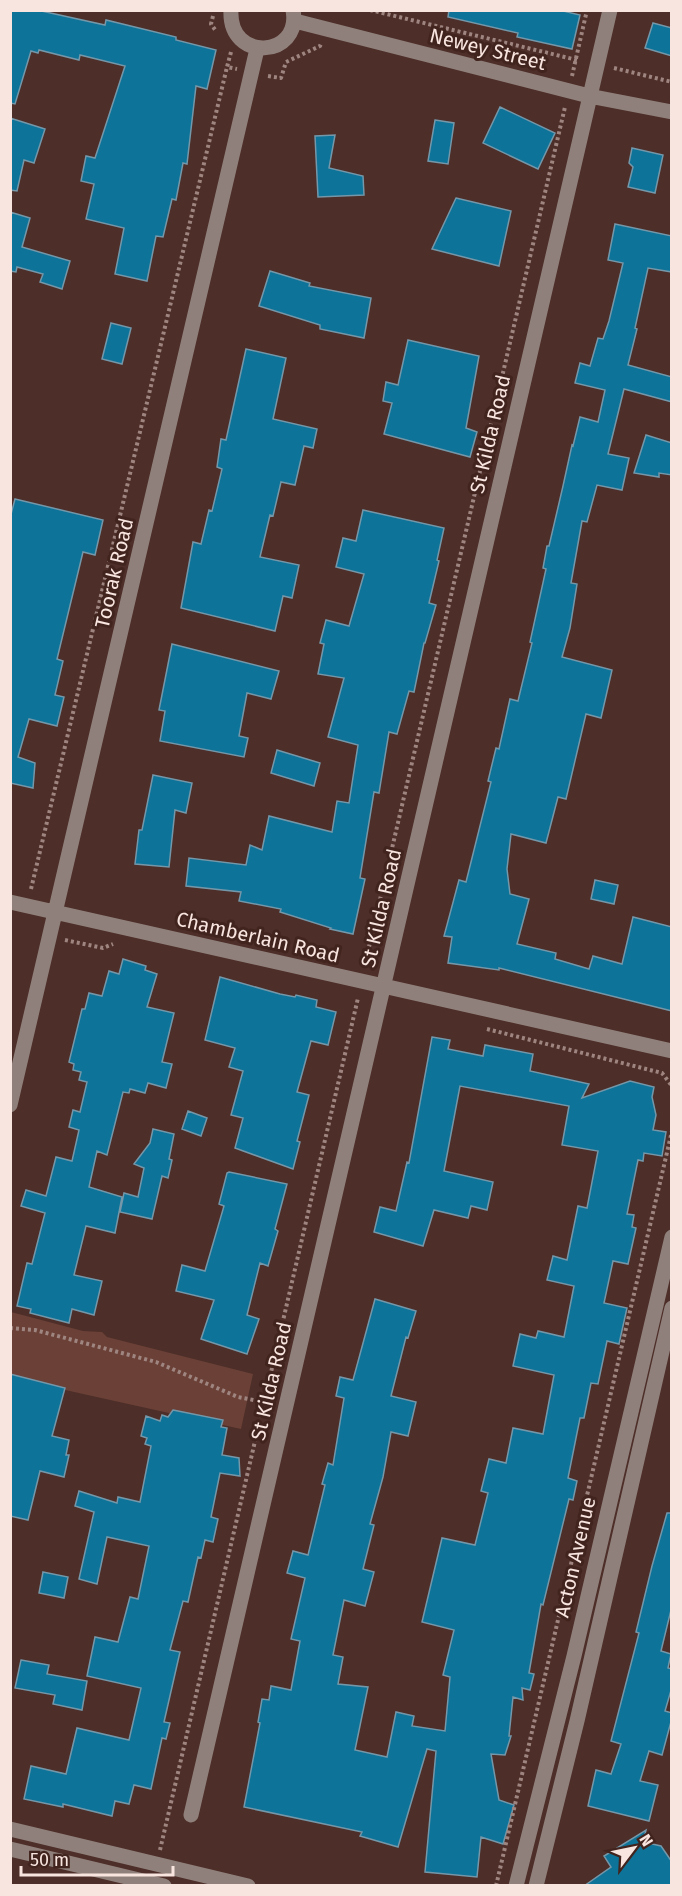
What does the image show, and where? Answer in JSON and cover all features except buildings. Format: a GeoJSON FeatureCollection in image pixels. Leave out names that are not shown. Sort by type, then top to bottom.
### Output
{"type":"FeatureCollection","features":[{"type":"Feature","properties":{"kind":"street","name":"St Kilda Road"},"geometry":{"type":"LineString","coordinates":[[191,1815],[610,10]]}},
{"type":"Feature","properties":{"kind":"street"},"geometry":{"type":"LineString","coordinates":[[228,11],[233,30],[245,44],[257,49],[275,47],[290,35],[294,16]]}},
{"type":"Feature","properties":{"kind":"street","name":"Newey Street"},"geometry":{"type":"LineString","coordinates":[[294,16],[568,91],[672,112]]}},
{"type":"Feature","properties":{"kind":"street","name":"Toorak Road"},"geometry":{"type":"LineString","coordinates":[[10,1105],[57,913],[257,49]]}},
{"type":"Feature","properties":{"kind":"street","name":"Chamberlain Road"},"geometry":{"type":"LineString","coordinates":[[10,902],[672,1051]]}},
{"type":"Feature","properties":{"kind":"street","name":"Acton Avenue"},"geometry":{"type":"LineString","coordinates":[[516,1886],[574,1656],[672,1237]]}},
{"type":"Feature","properties":{"kind":"street","name":"Acton Avenue"},"geometry":{"type":"LineString","coordinates":[[536,1886],[577,1721],[672,1308]]}},
{"type":"Feature","properties":{"kind":"street"},"geometry":{"type":"LineString","coordinates":[[10,1829],[248,1886]]}},
{"type":"Feature","properties":{"kind":"street"},"geometry":{"type":"LineString","coordinates":[[10,1849],[164,1886]]}},
{"type":"Feature","properties":{"kind":"street"},"geometry":{"type":"LineString","coordinates":[[171,1886],[175,1869]]}},
{"type":"Feature","properties":{"kind":"path"},"geometry":{"type":"LineString","coordinates":[[370,10],[672,82]]}},
{"type":"Feature","properties":{"kind":"path"},"geometry":{"type":"LineString","coordinates":[[156,1864],[587,10]]}},
{"type":"Feature","properties":{"kind":"path"},"geometry":{"type":"LineString","coordinates":[[27,906],[227,67]]}},
{"type":"Feature","properties":{"kind":"path"},"geometry":{"type":"LineString","coordinates":[[496,1886],[672,1131]]}},
{"type":"Feature","properties":{"kind":"path"},"geometry":{"type":"LineString","coordinates":[[10,1328],[35,1330],[156,1362],[238,1396],[264,1402]]}},
{"type":"Feature","properties":{"kind":"shaded area"},"geometry":{"type":"Polygon","coordinates":[[[11,1312],[83,1331],[102,1332],[107,1337],[253,1374],[241,1429],[11,1378],[11,1312]]]}}]}
